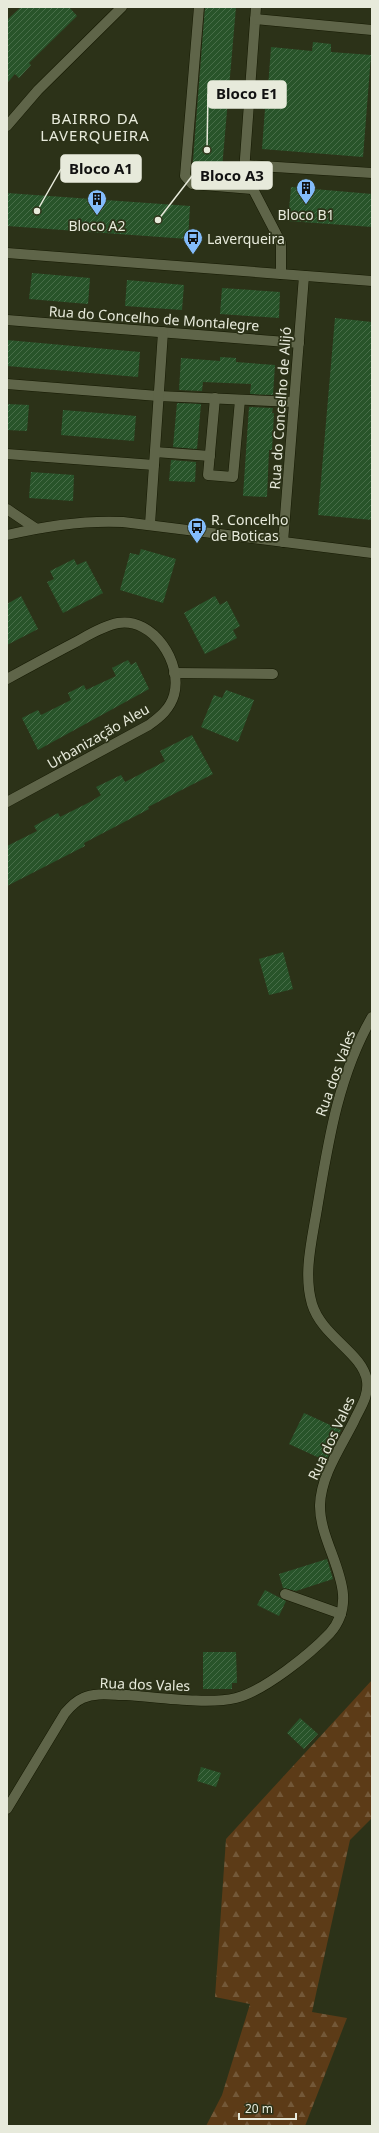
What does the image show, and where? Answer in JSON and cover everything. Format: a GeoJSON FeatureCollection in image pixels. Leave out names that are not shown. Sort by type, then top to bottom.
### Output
{"type":"FeatureCollection","features":[{"type":"Feature","properties":{"kind":"street"},"geometry":{"type":"LineString","coordinates":[[7,126],[38,90],[122,7]]}},
{"type":"Feature","properties":{"kind":"street"},"geometry":{"type":"LineString","coordinates":[[199,7],[185,176],[192,184],[252,189]]}},
{"type":"Feature","properties":{"kind":"street"},"geometry":{"type":"LineString","coordinates":[[256,7],[244,165],[245,176],[281,243],[281,274]]}},
{"type":"Feature","properties":{"kind":"street"},"geometry":{"type":"LineString","coordinates":[[255,19],[372,30]]}},
{"type":"Feature","properties":{"kind":"street"},"geometry":{"type":"LineString","coordinates":[[244,165],[372,173]]}},
{"type":"Feature","properties":{"kind":"street"},"geometry":{"type":"LineString","coordinates":[[7,253],[372,281]]}},
{"type":"Feature","properties":{"kind":"street","name":"Rua do Concelho de Alijó"},"geometry":{"type":"LineString","coordinates":[[283,542],[304,276]]}},
{"type":"Feature","properties":{"kind":"street","name":"Rua do Concelho de Montalegre"},"geometry":{"type":"LineString","coordinates":[[7,320],[299,343]]}},
{"type":"Feature","properties":{"kind":"street"},"geometry":{"type":"LineString","coordinates":[[150,524],[163,332]]}},
{"type":"Feature","properties":{"kind":"street"},"geometry":{"type":"LineString","coordinates":[[7,384],[158,396],[294,402]]}},
{"type":"Feature","properties":{"kind":"street"},"geometry":{"type":"LineString","coordinates":[[215,398],[208,475],[233,477],[240,400]]}},
{"type":"Feature","properties":{"kind":"street"},"geometry":{"type":"LineString","coordinates":[[155,452],[210,456]]}},
{"type":"Feature","properties":{"kind":"street"},"geometry":{"type":"LineString","coordinates":[[7,454],[154,465]]}},
{"type":"Feature","properties":{"kind":"street"},"geometry":{"type":"LineString","coordinates":[[7,509],[35,528]]}},
{"type":"Feature","properties":{"kind":"street"},"geometry":{"type":"LineString","coordinates":[[7,535],[35,528],[92,521],[150,524],[372,554]]}},
{"type":"Feature","properties":{"kind":"street","name":"Urbanização Aleu"},"geometry":{"type":"LineString","coordinates":[[7,679],[96,631],[118,623],[140,625],[150,630],[165,649],[174,673],[174,695],[164,713],[157,720],[134,734],[7,802]]}},
{"type":"Feature","properties":{"kind":"street"},"geometry":{"type":"LineString","coordinates":[[174,673],[272,674]]}},
{"type":"Feature","properties":{"kind":"street","name":"Rua dos Vales"},"geometry":{"type":"LineString","coordinates":[[7,1809],[65,1713],[75,1703],[83,1698],[106,1694],[219,1701],[244,1696],[274,1679],[321,1642],[338,1622],[344,1598],[343,1586],[320,1517],[320,1504],[322,1491],[331,1467],[365,1398],[367,1369],[323,1326],[312,1305],[308,1280],[309,1252],[329,1130],[340,1092],[372,1017]]}},
{"type":"Feature","properties":{"kind":"street"},"geometry":{"type":"LineString","coordinates":[[285,1594],[341,1614]]}},
{"type":"Feature","properties":{"kind":"green space"},"geometry":{"type":"Polygon","coordinates":[[[372,1680],[372,1818],[350,1840],[312,2012],[347,2018],[305,2126],[206,2126],[222,2095],[250,2004],[215,1997],[226,1839],[372,1680]]]}},
{"type":"Feature","properties":{"kind":"building"},"geometry":{"type":"Polygon","coordinates":[[[21,7],[69,7],[77,16],[29,63],[31,65],[19,78],[15,74],[7,83],[7,20],[21,7]]]}},
{"type":"Feature","properties":{"kind":"building"},"geometry":{"type":"Polygon","coordinates":[[[205,7],[236,7],[221,180],[195,178],[192,174],[205,7]]]}},
{"type":"Feature","properties":{"kind":"building"},"geometry":{"type":"Polygon","coordinates":[[[313,42],[331,44],[331,52],[371,55],[363,157],[262,149],[265,109],[256,108],[258,88],[268,88],[271,47],[312,51],[313,42]]]}},
{"type":"Feature","properties":{"kind":"building"},"geometry":{"type":"Polygon","coordinates":[[[291,187],[372,194],[372,227],[288,221],[291,187]]]}},
{"type":"Feature","properties":{"kind":"building"},"geometry":{"type":"Polygon","coordinates":[[[7,193],[190,206],[188,239],[7,226],[7,193]]]}},
{"type":"Feature","properties":{"kind":"building"},"geometry":{"type":"Polygon","coordinates":[[[32,273],[90,278],[88,304],[29,299],[32,273]]]}},
{"type":"Feature","properties":{"kind":"building"},"geometry":{"type":"Polygon","coordinates":[[[127,280],[184,285],[182,310],[125,306],[127,280]]]}},
{"type":"Feature","properties":{"kind":"building"},"geometry":{"type":"Polygon","coordinates":[[[222,288],[280,292],[279,318],[220,314],[222,288]]]}},
{"type":"Feature","properties":{"kind":"building"},"geometry":{"type":"Polygon","coordinates":[[[335,318],[372,322],[372,520],[318,515],[335,318]]]}},
{"type":"Feature","properties":{"kind":"building"},"geometry":{"type":"Polygon","coordinates":[[[7,340],[140,352],[138,377],[7,366],[7,340]]]}},
{"type":"Feature","properties":{"kind":"building"},"geometry":{"type":"Polygon","coordinates":[[[220,357],[236,358],[236,362],[275,365],[273,395],[250,394],[251,384],[203,382],[202,391],[179,390],[181,358],[220,361],[220,357]]]}},
{"type":"Feature","properties":{"kind":"building"},"geometry":{"type":"Polygon","coordinates":[[[177,403],[201,404],[197,449],[173,447],[177,403]]]}},
{"type":"Feature","properties":{"kind":"building"},"geometry":{"type":"Polygon","coordinates":[[[7,404],[29,405],[27,431],[7,430],[7,404]]]}},
{"type":"Feature","properties":{"kind":"building"},"geometry":{"type":"Polygon","coordinates":[[[249,407],[273,408],[272,413],[274,413],[272,450],[269,450],[267,497],[243,496],[249,407]]]}},
{"type":"Feature","properties":{"kind":"building"},"geometry":{"type":"Polygon","coordinates":[[[63,410],[136,416],[134,441],[61,435],[63,410]]]}},
{"type":"Feature","properties":{"kind":"building"},"geometry":{"type":"Polygon","coordinates":[[[171,460],[196,462],[195,482],[169,481],[171,460]]]}},
{"type":"Feature","properties":{"kind":"building"},"geometry":{"type":"Polygon","coordinates":[[[31,472],[74,475],[73,501],[29,498],[31,472]]]}},
{"type":"Feature","properties":{"kind":"building"},"geometry":{"type":"Polygon","coordinates":[[[141,549],[176,559],[163,603],[120,590],[130,553],[139,555],[141,549]]]}},
{"type":"Feature","properties":{"kind":"building"},"geometry":{"type":"Polygon","coordinates":[[[74,559],[77,565],[86,561],[103,593],[63,613],[47,582],[54,579],[50,571],[74,559]]]}},
{"type":"Feature","properties":{"kind":"building"},"geometry":{"type":"Polygon","coordinates":[[[21,596],[38,629],[7,645],[7,604],[21,596]]]}},
{"type":"Feature","properties":{"kind":"building"},"geometry":{"type":"Polygon","coordinates":[[[215,596],[220,605],[227,601],[240,626],[233,630],[237,638],[205,654],[184,613],[215,596]]]}},
{"type":"Feature","properties":{"kind":"building"},"geometry":{"type":"Polygon","coordinates":[[[128,660],[131,665],[136,662],[149,689],[38,750],[22,718],[38,710],[41,715],[71,700],[68,693],[84,685],[86,690],[116,676],[112,668],[128,660]]]}},
{"type":"Feature","properties":{"kind":"building"},"geometry":{"type":"Polygon","coordinates":[[[226,690],[254,700],[238,742],[201,727],[214,695],[222,698],[226,690]]]}},
{"type":"Feature","properties":{"kind":"building"},"geometry":{"type":"Polygon","coordinates":[[[192,735],[213,774],[148,807],[149,809],[84,843],[85,846],[7,886],[7,846],[37,831],[34,826],[58,813],[60,817],[92,801],[101,795],[96,787],[121,775],[125,782],[165,761],[160,751],[192,735]]]}},
{"type":"Feature","properties":{"kind":"building"},"geometry":{"type":"Polygon","coordinates":[[[283,952],[293,989],[269,995],[259,959],[283,952]]]}},
{"type":"Feature","properties":{"kind":"building"},"geometry":{"type":"Polygon","coordinates":[[[304,1413],[341,1430],[326,1461],[289,1444],[304,1413]]]}},
{"type":"Feature","properties":{"kind":"building"},"geometry":{"type":"Polygon","coordinates":[[[327,1559],[333,1579],[296,1591],[283,1588],[279,1574],[327,1559]]]}},
{"type":"Feature","properties":{"kind":"building"},"geometry":{"type":"Polygon","coordinates":[[[265,1590],[286,1601],[279,1616],[257,1605],[265,1590]]]}},
{"type":"Feature","properties":{"kind":"building"},"geometry":{"type":"Polygon","coordinates":[[[203,1652],[236,1652],[237,1683],[232,1683],[232,1689],[203,1689],[203,1652]]]}},
{"type":"Feature","properties":{"kind":"building"},"geometry":{"type":"Polygon","coordinates":[[[300,1718],[318,1734],[304,1749],[287,1733],[300,1718]]]}},
{"type":"Feature","properties":{"kind":"building"},"geometry":{"type":"Polygon","coordinates":[[[201,1767],[221,1773],[216,1787],[197,1781],[201,1767]]]}},
{"type":"Feature","properties":{"kind":"place","name":"Bloco E1"},"geometry":{"type":"Point","coordinates":[207,150]}},
{"type":"Feature","properties":{"kind":"place","name":"Bloco B1"},"geometry":{"type":"Point","coordinates":[306,205]}},
{"type":"Feature","properties":{"kind":"place","name":"Bloco A1"},"geometry":{"type":"Point","coordinates":[37,211]}},
{"type":"Feature","properties":{"kind":"place","name":"Bloco A2"},"geometry":{"type":"Point","coordinates":[97,216]}},
{"type":"Feature","properties":{"kind":"place","name":"Bloco A3"},"geometry":{"type":"Point","coordinates":[158,220]}},
{"type":"Feature","properties":{"kind":"place","name":"Laverqueira"},"geometry":{"type":"Point","coordinates":[193,255]}},
{"type":"Feature","properties":{"kind":"place","name":"R. Concelho de Boticas"},"geometry":{"type":"Point","coordinates":[197,544]}},
{"type":"Feature","properties":{"kind":"district","name":"BAIRRO DA LAVERQUEIRA"},"geometry":{"type":"Point","coordinates":[95,126]}}]}
